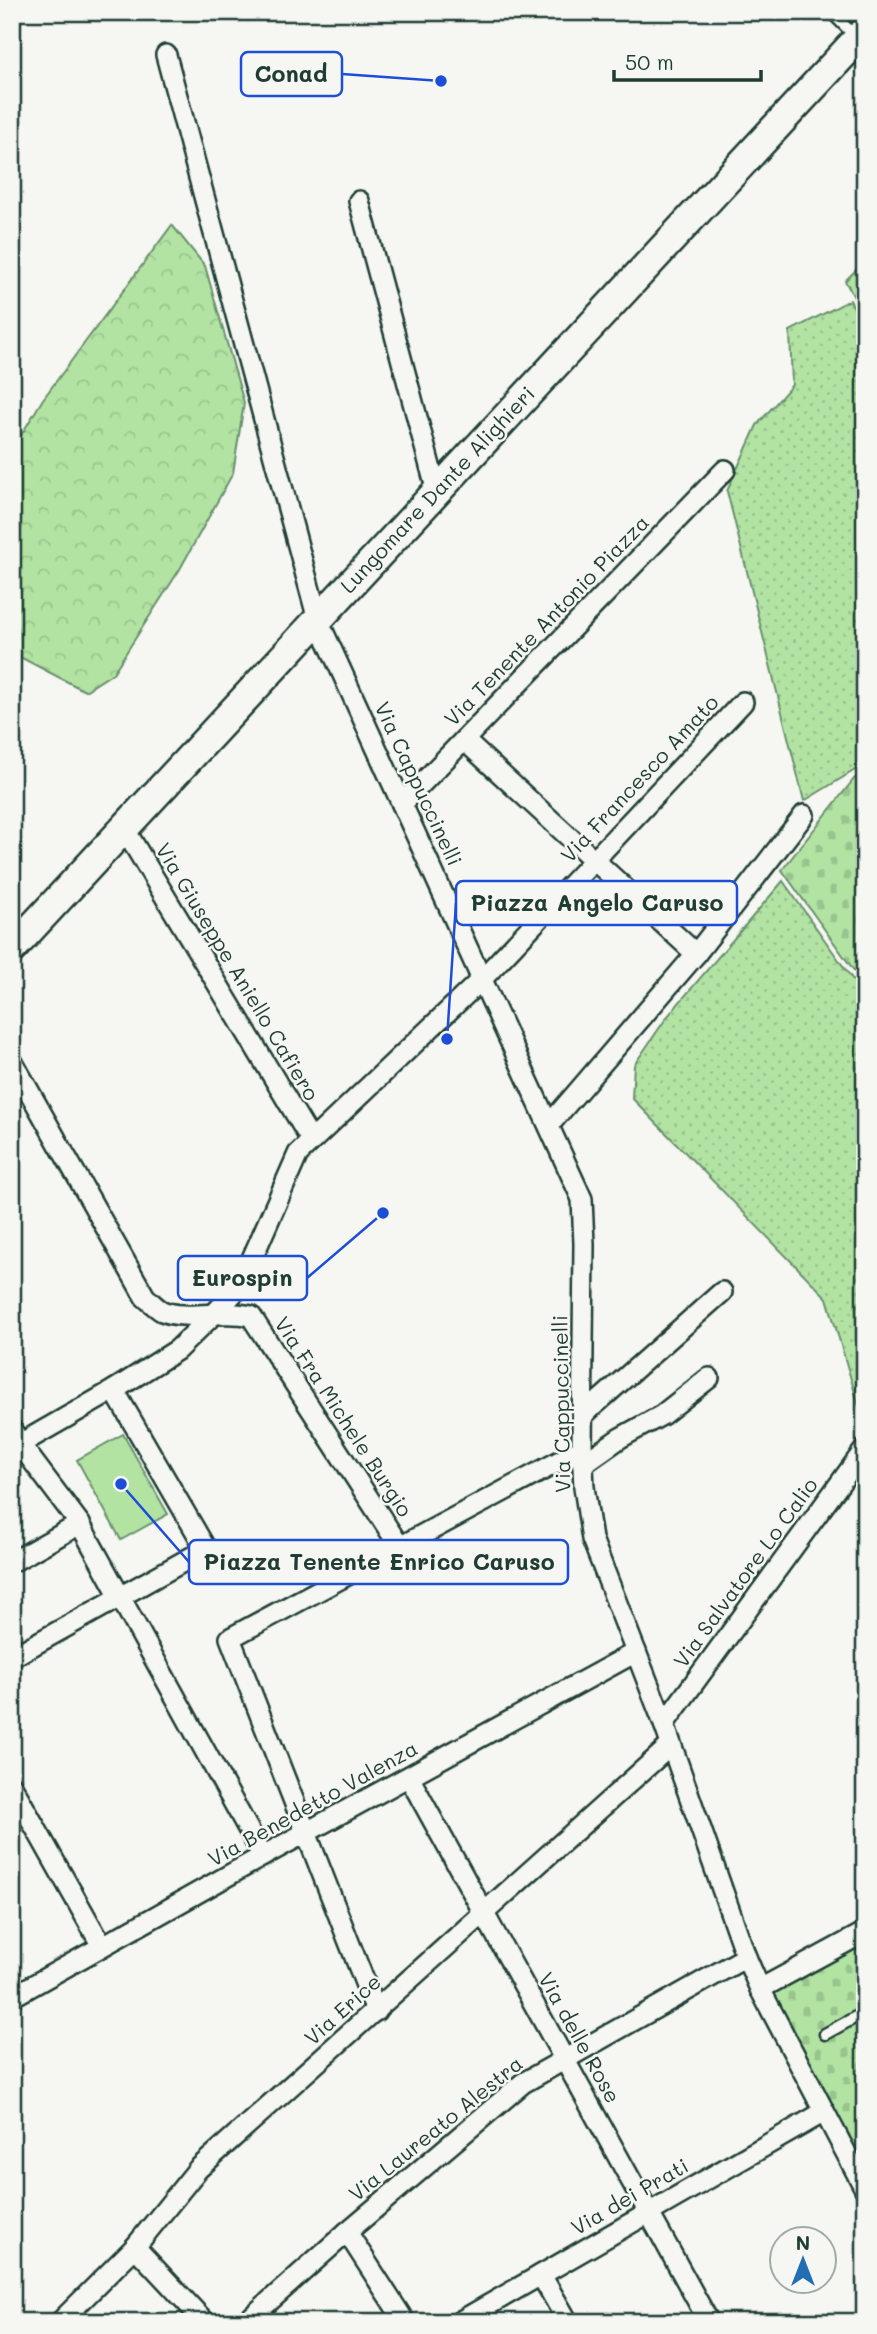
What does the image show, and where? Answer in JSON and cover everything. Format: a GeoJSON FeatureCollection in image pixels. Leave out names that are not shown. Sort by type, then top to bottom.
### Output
{"type":"FeatureCollection","features":[{"type":"Feature","properties":{"kind":"main road","name":"Lungomare Dante Alighieri"},"geometry":{"type":"LineString","coordinates":[[12,949],[861,35]]}},
{"type":"Feature","properties":{"kind":"street","name":"Via Cappuccinelli"},"geometry":{"type":"LineString","coordinates":[[166,55],[318,620],[582,1199],[583,1456],[584,1487],[592,1539],[664,1724],[746,1957],[865,2189]]}},
{"type":"Feature","properties":{"kind":"street"},"geometry":{"type":"LineString","coordinates":[[359,201],[437,492]]}},
{"type":"Feature","properties":{"kind":"street","name":"Via Tenente Antonio Piazza"},"geometry":{"type":"LineString","coordinates":[[402,804],[725,470]]}},
{"type":"Feature","properties":{"kind":"street","name":"Via Francesco Amato"},"geometry":{"type":"LineString","coordinates":[[311,1140],[483,978],[743,702]]}},
{"type":"Feature","properties":{"kind":"street"},"geometry":{"type":"LineString","coordinates":[[464,740],[696,954]]}},
{"type":"Feature","properties":{"kind":"street"},"geometry":{"type":"LineString","coordinates":[[550,1124],[696,954],[804,815]]}},
{"type":"Feature","properties":{"kind":"street","name":"Via Giuseppe Aniello Cafiero"},"geometry":{"type":"LineString","coordinates":[[124,828],[311,1140]]}},
{"type":"Feature","properties":{"kind":"street","name":"Via Fra Michele Burgio"},"geometry":{"type":"LineString","coordinates":[[12,1061],[145,1297],[161,1310],[183,1315],[235,1312],[251,1316],[400,1547]]}},
{"type":"Feature","properties":{"kind":"street"},"geometry":{"type":"LineString","coordinates":[[263,1856],[80,1524],[15,1441],[114,1390],[177,1350],[216,1312],[240,1286],[298,1154],[311,1140]]}},
{"type":"Feature","properties":{"kind":"street"},"geometry":{"type":"LineString","coordinates":[[582,1416],[722,1292]]}},
{"type":"Feature","properties":{"kind":"street"},"geometry":{"type":"LineString","coordinates":[[376,2011],[230,1638],[400,1547],[620,1438],[662,1415],[709,1378]]}},
{"type":"Feature","properties":{"kind":"street"},"geometry":{"type":"LineString","coordinates":[[12,1657],[206,1549],[114,1390]]}},
{"type":"Feature","properties":{"kind":"street","name":"Via Salvatore Lo Calio"},"geometry":{"type":"LineString","coordinates":[[664,1724],[865,1449]]}},
{"type":"Feature","properties":{"kind":"street"},"geometry":{"type":"LineString","coordinates":[[12,1562],[80,1524]]}},
{"type":"Feature","properties":{"kind":"street","name":"Via Benedetto Valenza"},"geometry":{"type":"LineString","coordinates":[[12,1997],[636,1652]]}},
{"type":"Feature","properties":{"kind":"street","name":"Via Erice"},"geometry":{"type":"LineString","coordinates":[[60,2322],[135,2247],[198,2169],[671,1745]]}},
{"type":"Feature","properties":{"kind":"street","name":"Via delle Rose"},"geometry":{"type":"LineString","coordinates":[[409,1777],[709,2322]]}},
{"type":"Feature","properties":{"kind":"street"},"geometry":{"type":"LineString","coordinates":[[12,1786],[102,1946]]}},
{"type":"Feature","properties":{"kind":"street"},"geometry":{"type":"LineString","coordinates":[[761,1989],[865,1931]]}},
{"type":"Feature","properties":{"kind":"street","name":"Via Laureato Alestra"},"geometry":{"type":"LineString","coordinates":[[246,2322],[347,2232],[523,2083],[746,1957]]}},
{"type":"Feature","properties":{"kind":"street","name":"Via dei Prati"},"geometry":{"type":"LineString","coordinates":[[459,2322],[824,2112]]}},
{"type":"Feature","properties":{"kind":"street"},"geometry":{"type":"LineString","coordinates":[[347,2232],[405,2322]]}},
{"type":"Feature","properties":{"kind":"street"},"geometry":{"type":"LineString","coordinates":[[135,2247],[205,2322]]}},
{"type":"Feature","properties":{"kind":"street"},"geometry":{"type":"LineString","coordinates":[[541,2275],[568,2322]]}},
{"type":"Feature","properties":{"kind":"lane"},"geometry":{"type":"LineString","coordinates":[[831,12],[861,35]]}},
{"type":"Feature","properties":{"kind":"lane"},"geometry":{"type":"LineString","coordinates":[[825,2034],[865,2012]]}},
{"type":"Feature","properties":{"kind":"green space"},"geometry":{"type":"Polygon","coordinates":[[[172,225],[205,266],[244,403],[233,473],[180,569],[113,673],[85,691],[18,656],[12,648],[12,450],[43,399],[172,225]]]}},
{"type":"Feature","properties":{"kind":"green space"},"geometry":{"type":"Polygon","coordinates":[[[865,261],[865,317],[845,281],[865,261]]]}},
{"type":"Feature","properties":{"kind":"green space"},"geometry":{"type":"Polygon","coordinates":[[[850,300],[865,329],[865,764],[804,801],[727,491],[757,425],[792,385],[790,331],[850,300]]]}},
{"type":"Feature","properties":{"kind":"green space"},"geometry":{"type":"Polygon","coordinates":[[[865,772],[865,986],[782,870],[854,779],[865,772]]]}},
{"type":"Feature","properties":{"kind":"green space"},"geometry":{"type":"Polygon","coordinates":[[[783,881],[865,997],[863,1420],[827,1298],[632,1098],[634,1065],[667,1017],[783,881]]]}},
{"type":"Feature","properties":{"kind":"green space"},"geometry":{"type":"Polygon","coordinates":[[[123,1434],[168,1514],[121,1540],[77,1460],[123,1434]]]}},
{"type":"Feature","properties":{"kind":"green space"},"geometry":{"type":"Polygon","coordinates":[[[865,1940],[865,2168],[769,1991],[865,1940]]]}},
{"type":"Feature","properties":{"kind":"place","name":"Conad"},"geometry":{"type":"Point","coordinates":[441,81]}},
{"type":"Feature","properties":{"kind":"place","name":"Piazza Angelo Caruso"},"geometry":{"type":"Point","coordinates":[447,1039]}},
{"type":"Feature","properties":{"kind":"place","name":"Eurospin"},"geometry":{"type":"Point","coordinates":[383,1213]}},
{"type":"Feature","properties":{"kind":"place","name":"Piazza Tenente Enrico Caruso"},"geometry":{"type":"Point","coordinates":[121,1484]}}]}
